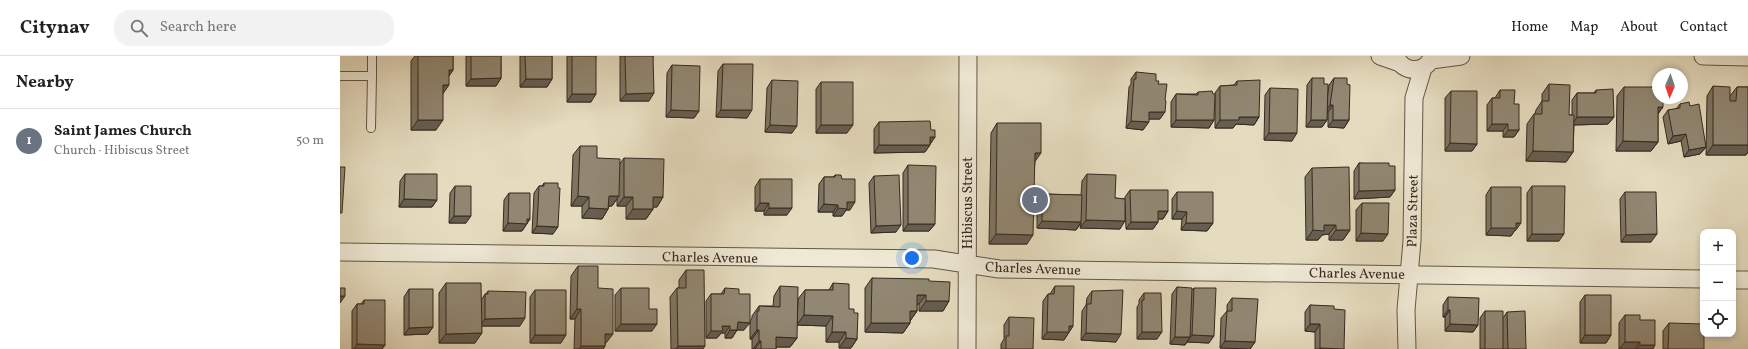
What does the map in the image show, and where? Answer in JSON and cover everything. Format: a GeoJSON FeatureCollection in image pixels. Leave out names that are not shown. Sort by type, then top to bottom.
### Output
{"type":"FeatureCollection","features":[{"type":"Feature","properties":{"kind":"street","name":"Hibiscus Street"},"geometry":{"type":"LineString","coordinates":[[967,349],[968,56]]}},
{"type":"Feature","properties":{"kind":"street"},"geometry":{"type":"LineString","coordinates":[[1380,56],[1400,62],[1413,70],[1429,61],[1461,56]]}},
{"type":"Feature","properties":{"kind":"street"},"geometry":{"type":"LineString","coordinates":[[1703,56],[1748,57]]}},
{"type":"Feature","properties":{"kind":"street","name":"Plaza Street"},"geometry":{"type":"LineString","coordinates":[[1407,349],[1406,310],[1412,241],[1414,98],[1429,61]]}},
{"type":"Feature","properties":{"kind":"street","name":"Plaza Street"},"geometry":{"type":"LineString","coordinates":[[1400,62],[1414,98]]}},
{"type":"Feature","properties":{"kind":"street","name":"Charles Avenue"},"geometry":{"type":"LineString","coordinates":[[340,252],[934,259],[999,269],[1700,279]]}},
{"type":"Feature","properties":{"kind":"street"},"geometry":{"type":"LineString","coordinates":[[1736,280],[1748,280]]}},
{"type":"Feature","properties":{"kind":"lane"},"geometry":{"type":"LineString","coordinates":[[371,128],[372,56]]}},
{"type":"Feature","properties":{"kind":"lane"},"geometry":{"type":"LineString","coordinates":[[340,76],[372,76]]}},
{"type":"Feature","properties":{"kind":"building"},"geometry":{"type":"Polygon","coordinates":[[[418,56],[453,56],[453,70],[449,70],[449,85],[443,85],[443,120],[418,120],[418,56]]]}},
{"type":"Feature","properties":{"kind":"building"},"geometry":{"type":"Polygon","coordinates":[[[471,56],[501,56],[501,78],[471,79],[471,56]]]}},
{"type":"Feature","properties":{"kind":"building"},"geometry":{"type":"Polygon","coordinates":[[[525,56],[552,56],[552,79],[526,79],[525,56]]]}},
{"type":"Feature","properties":{"kind":"building"},"geometry":{"type":"Polygon","coordinates":[[[572,56],[596,56],[596,94],[572,94],[572,56]]]}},
{"type":"Feature","properties":{"kind":"building"},"geometry":{"type":"Polygon","coordinates":[[[625,56],[653,56],[654,93],[626,94],[625,56]]]}},
{"type":"Feature","properties":{"kind":"building"},"geometry":{"type":"Polygon","coordinates":[[[723,64],[753,64],[752,110],[721,110],[723,64]]]}},
{"type":"Feature","properties":{"kind":"building"},"geometry":{"type":"Polygon","coordinates":[[[672,65],[700,66],[699,111],[671,110],[672,65]]]}},
{"type":"Feature","properties":{"kind":"building"},"geometry":{"type":"Polygon","coordinates":[[[1136,72],[1156,74],[1156,81],[1159,81],[1158,84],[1167,84],[1165,112],[1149,112],[1149,122],[1131,121],[1134,79],[1136,79],[1136,72]]]}},
{"type":"Feature","properties":{"kind":"building"},"geometry":{"type":"Polygon","coordinates":[[[1312,78],[1324,78],[1324,84],[1328,84],[1327,120],[1311,120],[1312,78]]]}},
{"type":"Feature","properties":{"kind":"building"},"geometry":{"type":"Polygon","coordinates":[[[1334,78],[1347,78],[1347,84],[1350,85],[1349,120],[1333,120],[1333,105],[1330,105],[1334,78]]]}},
{"type":"Feature","properties":{"kind":"building"},"geometry":{"type":"Polygon","coordinates":[[[772,80],[798,81],[797,126],[770,125],[772,80]]]}},
{"type":"Feature","properties":{"kind":"building"},"geometry":{"type":"Polygon","coordinates":[[[1260,80],[1259,117],[1239,117],[1239,120],[1220,120],[1220,86],[1237,85],[1237,81],[1260,80]]]}},
{"type":"Feature","properties":{"kind":"building"},"geometry":{"type":"Polygon","coordinates":[[[821,82],[853,82],[853,125],[821,125],[821,82]]]}},
{"type":"Feature","properties":{"kind":"building"},"geometry":{"type":"Polygon","coordinates":[[[1549,84],[1570,85],[1569,115],[1574,115],[1573,152],[1533,151],[1534,114],[1542,114],[1542,101],[1549,101],[1549,84]]]}},
{"type":"Feature","properties":{"kind":"building"},"geometry":{"type":"Polygon","coordinates":[[[1713,86],[1730,87],[1730,101],[1736,101],[1737,87],[1748,87],[1748,145],[1713,145],[1713,86]]]}},
{"type":"Feature","properties":{"kind":"building"},"geometry":{"type":"Polygon","coordinates":[[[1624,87],[1652,87],[1652,104],[1663,104],[1663,107],[1658,107],[1658,142],[1623,141],[1624,87]]]}},
{"type":"Feature","properties":{"kind":"building"},"geometry":{"type":"Polygon","coordinates":[[[1270,88],[1298,89],[1297,133],[1269,133],[1270,88]]]}},
{"type":"Feature","properties":{"kind":"building"},"geometry":{"type":"Polygon","coordinates":[[[1613,89],[1614,117],[1577,117],[1577,93],[1596,93],[1596,90],[1613,89]]]}},
{"type":"Feature","properties":{"kind":"building"},"geometry":{"type":"Polygon","coordinates":[[[1500,90],[1515,90],[1514,104],[1519,104],[1519,130],[1508,130],[1508,124],[1492,124],[1492,98],[1500,98],[1500,90]]]}},
{"type":"Feature","properties":{"kind":"building"},"geometry":{"type":"Polygon","coordinates":[[[1212,91],[1213,94],[1215,94],[1214,120],[1176,120],[1176,94],[1198,95],[1198,92],[1212,91]]]}},
{"type":"Feature","properties":{"kind":"building"},"geometry":{"type":"Polygon","coordinates":[[[1451,91],[1477,91],[1477,144],[1450,143],[1451,91]]]}},
{"type":"Feature","properties":{"kind":"building"},"geometry":{"type":"Polygon","coordinates":[[[1688,102],[1690,106],[1699,104],[1706,147],[1689,150],[1686,134],[1673,136],[1668,110],[1680,108],[1680,104],[1688,104],[1688,102]]]}},
{"type":"Feature","properties":{"kind":"building"},"geometry":{"type":"Polygon","coordinates":[[[930,121],[931,130],[935,130],[935,137],[930,137],[930,145],[879,145],[879,122],[930,121]]]}},
{"type":"Feature","properties":{"kind":"building"},"geometry":{"type":"Polygon","coordinates":[[[997,123],[1041,123],[1041,153],[1035,153],[1033,235],[996,234],[997,123]]]}},
{"type":"Feature","properties":{"kind":"building"},"geometry":{"type":"Polygon","coordinates":[[[580,146],[597,146],[597,158],[620,159],[619,196],[609,196],[608,209],[589,208],[589,197],[578,196],[580,146]]]}},
{"type":"Feature","properties":{"kind":"building"},"geometry":{"type":"Polygon","coordinates":[[[624,158],[664,159],[663,197],[653,197],[653,209],[633,209],[633,197],[624,197],[624,158]]]}},
{"type":"Feature","properties":{"kind":"building"},"geometry":{"type":"Polygon","coordinates":[[[1359,163],[1389,163],[1389,166],[1395,166],[1395,190],[1359,191],[1359,163]]]}},
{"type":"Feature","properties":{"kind":"building"},"geometry":{"type":"Polygon","coordinates":[[[908,165],[936,166],[935,224],[908,224],[908,165]]]}},
{"type":"Feature","properties":{"kind":"building"},"geometry":{"type":"Polygon","coordinates":[[[340,167],[345,167],[342,213],[340,213],[340,167]]]}},
{"type":"Feature","properties":{"kind":"building"},"geometry":{"type":"Polygon","coordinates":[[[1349,167],[1350,230],[1336,230],[1336,225],[1324,225],[1324,231],[1313,230],[1312,168],[1349,167]]]}},
{"type":"Feature","properties":{"kind":"building"},"geometry":{"type":"Polygon","coordinates":[[[405,174],[437,174],[437,200],[404,199],[405,174]]]}},
{"type":"Feature","properties":{"kind":"building"},"geometry":{"type":"Polygon","coordinates":[[[1087,174],[1116,175],[1115,198],[1125,199],[1125,221],[1086,220],[1087,174]]]}},
{"type":"Feature","properties":{"kind":"building"},"geometry":{"type":"Polygon","coordinates":[[[835,175],[841,175],[842,179],[855,179],[855,202],[847,202],[847,209],[838,208],[838,205],[824,204],[824,177],[835,177],[835,175]]]}},
{"type":"Feature","properties":{"kind":"building"},"geometry":{"type":"Polygon","coordinates":[[[899,175],[901,225],[876,226],[874,176],[899,175]]]}},
{"type":"Feature","properties":{"kind":"building"},"geometry":{"type":"Polygon","coordinates":[[[760,179],[792,179],[792,208],[769,208],[769,203],[760,203],[760,179]]]}},
{"type":"Feature","properties":{"kind":"building"},"geometry":{"type":"Polygon","coordinates":[[[544,183],[558,183],[558,188],[560,188],[558,227],[537,226],[539,186],[544,186],[544,183]]]}},
{"type":"Feature","properties":{"kind":"building"},"geometry":{"type":"Polygon","coordinates":[[[455,186],[471,186],[471,216],[454,216],[455,186]]]}},
{"type":"Feature","properties":{"kind":"building"},"geometry":{"type":"Polygon","coordinates":[[[1532,186],[1565,186],[1564,234],[1532,234],[1532,186]]]}},
{"type":"Feature","properties":{"kind":"building"},"geometry":{"type":"Polygon","coordinates":[[[1491,187],[1521,187],[1521,223],[1516,223],[1516,228],[1491,228],[1491,187]]]}},
{"type":"Feature","properties":{"kind":"building"},"geometry":{"type":"Polygon","coordinates":[[[1130,190],[1168,190],[1168,211],[1158,211],[1158,222],[1131,222],[1130,190]]]}},
{"type":"Feature","properties":{"kind":"building"},"geometry":{"type":"Polygon","coordinates":[[[1177,192],[1213,192],[1213,223],[1186,223],[1187,212],[1177,211],[1177,192]]]}},
{"type":"Feature","properties":{"kind":"building"},"geometry":{"type":"Polygon","coordinates":[[[1625,192],[1656,192],[1657,234],[1626,235],[1625,192]]]}},
{"type":"Feature","properties":{"kind":"building"},"geometry":{"type":"Polygon","coordinates":[[[509,193],[530,193],[530,219],[527,219],[527,224],[508,223],[509,193]]]}},
{"type":"Feature","properties":{"kind":"building"},"geometry":{"type":"Polygon","coordinates":[[[1042,194],[1082,195],[1081,222],[1042,221],[1042,194]]]}},
{"type":"Feature","properties":{"kind":"building"},"geometry":{"type":"Polygon","coordinates":[[[1362,203],[1389,203],[1388,234],[1361,233],[1362,203]]]}},
{"type":"Feature","properties":{"kind":"building"},"geometry":{"type":"Polygon","coordinates":[[[578,266],[598,266],[598,288],[613,289],[613,334],[605,334],[605,346],[581,346],[581,309],[577,309],[578,266]]]}},
{"type":"Feature","properties":{"kind":"building"},"geometry":{"type":"Polygon","coordinates":[[[686,270],[704,270],[705,346],[678,346],[677,288],[686,288],[686,270]]]}},
{"type":"Feature","properties":{"kind":"building"},"geometry":{"type":"Polygon","coordinates":[[[872,278],[929,279],[929,281],[950,282],[949,301],[926,301],[926,295],[917,295],[917,311],[910,311],[910,323],[871,323],[872,278]]]}},
{"type":"Feature","properties":{"kind":"building"},"geometry":{"type":"Polygon","coordinates":[[[446,283],[481,283],[482,333],[446,334],[446,283]]]}},
{"type":"Feature","properties":{"kind":"building"},"geometry":{"type":"Polygon","coordinates":[[[833,283],[849,284],[849,309],[854,309],[854,313],[858,313],[857,339],[846,338],[846,332],[832,332],[833,316],[804,315],[805,290],[833,290],[833,283]]]}},
{"type":"Feature","properties":{"kind":"building"},"geometry":{"type":"Polygon","coordinates":[[[780,286],[798,287],[797,338],[776,337],[776,349],[761,349],[759,330],[757,330],[757,311],[759,311],[759,306],[780,307],[780,286]]]}},
{"type":"Feature","properties":{"kind":"building"},"geometry":{"type":"Polygon","coordinates":[[[1055,286],[1074,286],[1073,326],[1069,326],[1069,332],[1047,332],[1048,294],[1054,294],[1055,286]]]}},
{"type":"Feature","properties":{"kind":"building"},"geometry":{"type":"Polygon","coordinates":[[[1177,287],[1192,288],[1190,337],[1175,337],[1177,287]]]}},
{"type":"Feature","properties":{"kind":"building"},"geometry":{"type":"Polygon","coordinates":[[[340,288],[345,288],[345,296],[340,296],[340,288]]]}},
{"type":"Feature","properties":{"kind":"building"},"geometry":{"type":"Polygon","coordinates":[[[621,288],[649,288],[649,309],[657,309],[657,324],[621,324],[621,288]]]}},
{"type":"Feature","properties":{"kind":"building"},"geometry":{"type":"Polygon","coordinates":[[[725,288],[739,289],[739,294],[750,294],[750,323],[738,322],[737,330],[730,330],[730,326],[722,326],[723,331],[711,331],[711,294],[724,294],[725,288]]]}},
{"type":"Feature","properties":{"kind":"building"},"geometry":{"type":"Polygon","coordinates":[[[1194,288],[1216,288],[1214,336],[1192,335],[1194,288]]]}},
{"type":"Feature","properties":{"kind":"building"},"geometry":{"type":"Polygon","coordinates":[[[409,289],[433,289],[433,327],[409,328],[409,289]]]}},
{"type":"Feature","properties":{"kind":"building"},"geometry":{"type":"Polygon","coordinates":[[[535,290],[566,290],[566,335],[535,335],[535,290]]]}},
{"type":"Feature","properties":{"kind":"building"},"geometry":{"type":"Polygon","coordinates":[[[1123,290],[1121,334],[1086,333],[1087,304],[1091,304],[1092,291],[1123,290]]]}},
{"type":"Feature","properties":{"kind":"building"},"geometry":{"type":"Polygon","coordinates":[[[488,291],[526,292],[525,318],[485,319],[485,294],[488,294],[488,291]]]}},
{"type":"Feature","properties":{"kind":"building"},"geometry":{"type":"Polygon","coordinates":[[[1144,293],[1161,293],[1162,332],[1142,332],[1142,300],[1144,300],[1144,293]]]}},
{"type":"Feature","properties":{"kind":"building"},"geometry":{"type":"Polygon","coordinates":[[[1585,295],[1611,295],[1611,335],[1585,335],[1585,295]]]}},
{"type":"Feature","properties":{"kind":"building"},"geometry":{"type":"Polygon","coordinates":[[[1448,297],[1479,298],[1478,325],[1450,324],[1448,297]]]}},
{"type":"Feature","properties":{"kind":"building"},"geometry":{"type":"Polygon","coordinates":[[[1232,298],[1258,299],[1255,342],[1225,341],[1227,311],[1232,311],[1232,298]]]}},
{"type":"Feature","properties":{"kind":"building"},"geometry":{"type":"Polygon","coordinates":[[[364,300],[385,300],[385,345],[357,344],[357,304],[364,304],[364,300]]]}},
{"type":"Feature","properties":{"kind":"building"},"geometry":{"type":"Polygon","coordinates":[[[1310,305],[1334,306],[1334,309],[1345,310],[1344,349],[1320,348],[1320,324],[1310,324],[1310,305]]]}},
{"type":"Feature","properties":{"kind":"building"},"geometry":{"type":"Polygon","coordinates":[[[1485,311],[1503,311],[1503,349],[1485,349],[1485,311]]]}},
{"type":"Feature","properties":{"kind":"building"},"geometry":{"type":"Polygon","coordinates":[[[1525,311],[1526,349],[1508,349],[1507,312],[1525,311]]]}},
{"type":"Feature","properties":{"kind":"building"},"geometry":{"type":"Polygon","coordinates":[[[1625,315],[1640,315],[1640,320],[1655,320],[1655,345],[1640,345],[1640,342],[1625,342],[1625,315]]]}},
{"type":"Feature","properties":{"kind":"building"},"geometry":{"type":"Polygon","coordinates":[[[1009,317],[1034,318],[1033,349],[1006,349],[1006,336],[1009,336],[1009,317]]]}},
{"type":"Feature","properties":{"kind":"building"},"geometry":{"type":"Polygon","coordinates":[[[1669,323],[1700,324],[1700,337],[1704,337],[1704,349],[1668,349],[1669,323]]]}},
{"type":"Feature","properties":{"kind":"place","name":"Saint James Church"},"geometry":{"type":"Point","coordinates":[1035,200]}}]}
